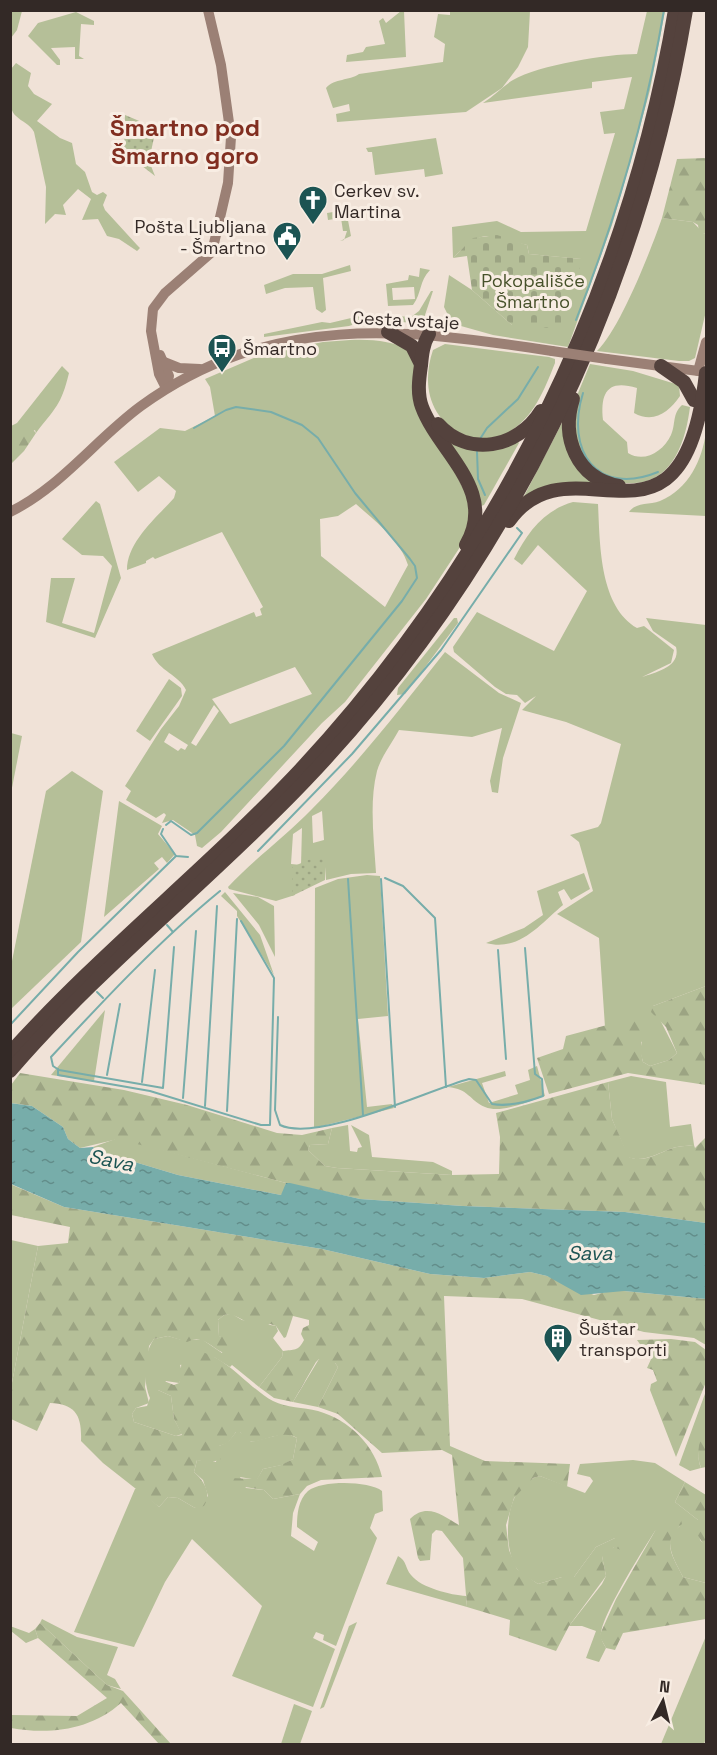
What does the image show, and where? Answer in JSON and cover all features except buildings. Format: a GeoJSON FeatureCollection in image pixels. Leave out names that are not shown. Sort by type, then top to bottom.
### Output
{"type":"FeatureCollection","features":[{"type":"Feature","properties":{"kind":"highway"},"geometry":{"type":"LineString","coordinates":[[12,1064],[95,965],[240,829],[306,763],[378,679],[452,578],[509,485],[558,388],[599,292],[628,207],[658,95],[675,10]]}},
{"type":"Feature","properties":{"kind":"highway"},"geometry":{"type":"LineString","coordinates":[[12,1064],[101,975],[257,829],[331,753],[412,654],[479,557],[532,467],[588,350],[619,270],[652,169],[686,10]]}},
{"type":"Feature","properties":{"kind":"highway"},"geometry":{"type":"LineString","coordinates":[[388,332],[412,346],[421,364]]}},
{"type":"Feature","properties":{"kind":"highway"},"geometry":{"type":"LineString","coordinates":[[429,334],[431,345],[424,382],[426,402],[440,426],[457,440],[486,446],[509,440],[534,422],[547,399],[558,388]]}},
{"type":"Feature","properties":{"kind":"highway"},"geometry":{"type":"LineString","coordinates":[[429,334],[423,344],[419,389],[421,405],[465,476],[473,499],[472,531],[455,563],[452,578]]}},
{"type":"Feature","properties":{"kind":"highway"},"geometry":{"type":"LineString","coordinates":[[588,350],[584,372],[571,407],[568,433],[577,458],[603,481],[622,487],[656,481],[675,465],[684,447],[694,400],[704,372]]}},
{"type":"Feature","properties":{"kind":"highway"},"geometry":{"type":"LineString","coordinates":[[661,366],[687,385],[694,400]]}},
{"type":"Feature","properties":{"kind":"highway"},"geometry":{"type":"LineString","coordinates":[[479,557],[494,544],[521,507],[541,494],[573,488],[636,492],[655,486],[670,477],[682,463],[690,448],[704,372]]}},
{"type":"Feature","properties":{"kind":"main road"},"geometry":{"type":"LineString","coordinates":[[166,388],[159,374],[150,326],[153,309],[165,293],[212,252],[228,183],[231,137],[221,65],[208,10]]}},
{"type":"Feature","properties":{"kind":"main road","name":"Cesta vstaje"},"geometry":{"type":"LineString","coordinates":[[10,512],[37,495],[129,414],[166,388],[203,369],[278,343],[352,332],[429,334],[704,372]]}},
{"type":"Feature","properties":{"kind":"main road"},"geometry":{"type":"LineString","coordinates":[[704,372],[706,342]]}},
{"type":"Feature","properties":{"kind":"main road"},"geometry":{"type":"LineString","coordinates":[[156,350],[169,376],[166,388]]}},
{"type":"Feature","properties":{"kind":"main road"},"geometry":{"type":"LineString","coordinates":[[164,362],[179,368],[203,369]]}},
{"type":"Feature","properties":{"kind":"green space"},"geometry":{"type":"Polygon","coordinates":[[[11,11],[22,11],[17,30],[11,38],[11,11]]]}},
{"type":"Feature","properties":{"kind":"green space"},"geometry":{"type":"Polygon","coordinates":[[[404,11],[406,57],[346,62],[347,55],[363,52],[366,47],[385,44],[379,21],[383,18],[386,23],[404,11]]]}},
{"type":"Feature","properties":{"kind":"green space"},"geometry":{"type":"Polygon","coordinates":[[[450,11],[530,11],[528,47],[518,67],[502,88],[466,112],[337,122],[336,114],[350,111],[349,104],[333,108],[326,88],[359,74],[443,62],[445,44],[434,37],[438,14],[450,15],[450,11]]]}},
{"type":"Feature","properties":{"kind":"green space"},"geometry":{"type":"Polygon","coordinates":[[[647,11],[665,11],[650,90],[612,225],[568,347],[493,335],[451,321],[444,307],[449,275],[472,290],[512,325],[581,259],[529,254],[527,245],[487,236],[473,241],[453,258],[452,227],[497,221],[521,232],[586,231],[615,133],[604,134],[600,112],[624,109],[632,77],[592,82],[592,88],[483,103],[513,80],[539,70],[591,58],[637,54],[647,11]]]}},
{"type":"Feature","properties":{"kind":"green space"},"geometry":{"type":"Polygon","coordinates":[[[76,12],[94,21],[94,25],[81,24],[79,56],[84,59],[75,59],[75,47],[51,48],[60,60],[60,65],[57,65],[28,36],[38,23],[76,12]]]}},
{"type":"Feature","properties":{"kind":"green space"},"geometry":{"type":"Polygon","coordinates":[[[16,63],[31,73],[28,86],[34,94],[52,104],[37,121],[60,138],[72,143],[76,164],[85,172],[92,192],[97,195],[103,192],[107,195],[103,205],[105,210],[140,248],[137,251],[119,239],[107,236],[98,219],[82,220],[91,199],[78,189],[63,205],[66,215],[55,214],[45,224],[46,187],[34,132],[16,116],[11,107],[11,69],[16,63]]]}},
{"type":"Feature","properties":{"kind":"green space"},"geometry":{"type":"Polygon","coordinates":[[[125,115],[156,128],[149,161],[155,176],[124,152],[125,115]]]}},
{"type":"Feature","properties":{"kind":"green space"},"geometry":{"type":"Polygon","coordinates":[[[436,138],[443,174],[425,177],[424,169],[375,175],[372,152],[368,152],[366,148],[436,138]]]}},
{"type":"Feature","properties":{"kind":"green space"},"geometry":{"type":"Polygon","coordinates":[[[706,158],[706,233],[704,234],[699,232],[698,225],[693,222],[662,218],[677,159],[706,158]]]}},
{"type":"Feature","properties":{"kind":"green space"},"geometry":{"type":"Polygon","coordinates":[[[346,210],[351,236],[344,239],[347,231],[343,231],[341,218],[328,220],[327,213],[346,210]]]}},
{"type":"Feature","properties":{"kind":"green space"},"geometry":{"type":"Polygon","coordinates":[[[662,218],[693,222],[704,234],[706,233],[706,311],[695,358],[689,361],[679,361],[597,351],[625,308],[662,218]]]}},
{"type":"Feature","properties":{"kind":"green space","name":"Pokopališče Šmartno"},"geometry":{"type":"Polygon","coordinates":[[[497,235],[527,245],[529,254],[582,259],[564,323],[551,328],[512,325],[472,290],[467,256],[453,258],[473,238],[497,235]]]}},
{"type":"Feature","properties":{"kind":"green space"},"geometry":{"type":"Polygon","coordinates":[[[350,265],[351,271],[323,278],[326,310],[322,313],[316,309],[313,287],[285,288],[266,294],[264,285],[293,274],[322,274],[350,265]]]}},
{"type":"Feature","properties":{"kind":"green space"},"geometry":{"type":"Polygon","coordinates":[[[420,268],[430,270],[424,278],[413,305],[388,306],[386,284],[408,280],[409,275],[419,277],[420,268]],[[414,287],[392,288],[393,300],[415,299],[414,287]]]}},
{"type":"Feature","properties":{"kind":"green space"},"geometry":{"type":"Polygon","coordinates":[[[433,291],[424,318],[418,323],[367,320],[349,326],[264,337],[264,334],[368,314],[411,317],[419,311],[433,291]]]}},
{"type":"Feature","properties":{"kind":"green space"},"geometry":{"type":"Polygon","coordinates":[[[374,340],[413,351],[416,388],[440,443],[471,504],[466,538],[426,599],[345,702],[322,723],[221,832],[202,848],[197,846],[195,835],[173,820],[162,823],[166,815],[164,813],[156,818],[126,800],[131,791],[125,786],[161,729],[179,706],[186,690],[179,680],[159,665],[152,654],[254,612],[256,617],[262,615],[260,609],[263,607],[222,532],[155,559],[153,557],[146,563],[127,570],[128,560],[137,540],[174,498],[176,491],[159,476],[138,492],[114,462],[160,428],[185,431],[215,416],[210,387],[205,379],[263,354],[323,342],[374,340]],[[356,504],[338,516],[320,519],[321,556],[385,607],[408,565],[404,556],[386,532],[356,504]],[[295,667],[212,699],[230,724],[312,694],[295,667]],[[214,705],[191,743],[196,746],[219,711],[214,705]],[[169,733],[164,742],[178,751],[181,748],[185,750],[188,745],[169,733]]]}},
{"type":"Feature","properties":{"kind":"green space"},"geometry":{"type":"Polygon","coordinates":[[[445,344],[549,357],[555,359],[555,363],[542,394],[524,421],[501,436],[491,439],[475,438],[453,429],[436,411],[431,400],[429,363],[433,350],[445,344]]]}},
{"type":"Feature","properties":{"kind":"green space"},"geometry":{"type":"Polygon","coordinates":[[[590,364],[633,371],[679,385],[680,396],[676,402],[666,411],[654,417],[634,413],[637,388],[619,385],[613,387],[608,390],[603,402],[603,420],[627,442],[628,453],[640,457],[653,454],[668,441],[679,408],[682,405],[690,407],[685,432],[676,456],[659,475],[635,483],[610,481],[595,472],[575,447],[576,398],[590,364]]]}},
{"type":"Feature","properties":{"kind":"green space"},"geometry":{"type":"Polygon","coordinates":[[[62,366],[69,373],[57,406],[36,433],[35,430],[11,444],[11,426],[17,423],[62,366]]]}},
{"type":"Feature","properties":{"kind":"green space"},"geometry":{"type":"Polygon","coordinates":[[[565,417],[565,434],[606,486],[521,502],[565,417]]]}},
{"type":"Feature","properties":{"kind":"green space"},"geometry":{"type":"Polygon","coordinates":[[[31,428],[36,433],[24,451],[11,464],[11,444],[19,431],[31,428]]]}},
{"type":"Feature","properties":{"kind":"green space"},"geometry":{"type":"Polygon","coordinates":[[[706,432],[706,516],[629,512],[639,505],[660,501],[679,489],[697,463],[706,432]]]}},
{"type":"Feature","properties":{"kind":"green space"},"geometry":{"type":"Polygon","coordinates":[[[446,437],[517,440],[519,443],[484,505],[481,506],[446,437]]]}},
{"type":"Feature","properties":{"kind":"green space"},"geometry":{"type":"Polygon","coordinates":[[[96,501],[100,504],[121,578],[95,638],[46,622],[51,578],[75,578],[62,623],[94,633],[112,566],[103,556],[82,555],[62,539],[96,501]]]}},
{"type":"Feature","properties":{"kind":"green space"},"geometry":{"type":"Polygon","coordinates":[[[573,502],[598,504],[601,555],[608,589],[615,605],[624,618],[637,628],[644,626],[674,650],[671,663],[642,677],[666,668],[671,664],[675,659],[677,654],[676,647],[653,631],[646,618],[706,625],[706,986],[653,1006],[677,1053],[669,1060],[650,1066],[643,1062],[640,1050],[642,1042],[605,1027],[599,938],[557,914],[593,891],[579,842],[570,835],[598,827],[601,823],[621,744],[566,722],[522,710],[536,696],[525,703],[517,695],[506,694],[454,652],[453,647],[477,612],[554,651],[587,591],[538,545],[522,565],[514,559],[525,540],[545,517],[573,502]]]}},
{"type":"Feature","properties":{"kind":"green space"},"geometry":{"type":"Polygon","coordinates":[[[454,618],[457,618],[458,623],[405,694],[397,695],[398,688],[454,618]]]}},
{"type":"Feature","properties":{"kind":"green space"},"geometry":{"type":"Polygon","coordinates":[[[445,652],[499,693],[521,703],[503,758],[498,793],[492,792],[490,781],[502,728],[472,737],[399,730],[381,761],[375,783],[373,822],[376,873],[351,874],[326,880],[325,867],[294,875],[295,895],[276,901],[229,889],[228,887],[238,877],[302,819],[330,790],[381,732],[445,652]],[[322,811],[312,816],[313,843],[324,840],[322,811]],[[302,828],[293,834],[291,864],[301,865],[302,828]]]}},
{"type":"Feature","properties":{"kind":"green space"},"geometry":{"type":"Polygon","coordinates":[[[169,679],[181,688],[182,696],[150,741],[136,731],[169,679]]]}},
{"type":"Feature","properties":{"kind":"green space"},"geometry":{"type":"Polygon","coordinates":[[[11,733],[22,736],[11,793],[11,733]]]}},
{"type":"Feature","properties":{"kind":"green space"},"geometry":{"type":"Polygon","coordinates":[[[72,771],[103,791],[81,942],[11,1009],[11,966],[46,791],[72,771]]]}},
{"type":"Feature","properties":{"kind":"green space"},"geometry":{"type":"Polygon","coordinates":[[[119,801],[162,826],[158,834],[175,854],[167,863],[162,857],[154,863],[159,869],[104,917],[119,801]]]}},
{"type":"Feature","properties":{"kind":"green space"},"geometry":{"type":"Polygon","coordinates":[[[320,855],[325,864],[325,880],[292,896],[292,867],[320,855]]]}},
{"type":"Feature","properties":{"kind":"green space"},"geometry":{"type":"Polygon","coordinates":[[[584,873],[590,889],[571,900],[564,889],[558,892],[563,905],[529,935],[509,944],[486,943],[524,928],[543,915],[537,891],[584,873]]]}},
{"type":"Feature","properties":{"kind":"green space"},"geometry":{"type":"Polygon","coordinates":[[[367,875],[380,876],[388,1016],[358,1019],[367,1107],[392,1104],[394,1108],[314,1128],[315,888],[338,879],[367,875]]]}},
{"type":"Feature","properties":{"kind":"green space"},"geometry":{"type":"Polygon","coordinates":[[[225,892],[260,935],[274,975],[237,916],[237,911],[221,896],[225,892]]]}},
{"type":"Feature","properties":{"kind":"green space"},"geometry":{"type":"Polygon","coordinates":[[[233,893],[258,897],[274,906],[275,957],[259,925],[233,893]]]}},
{"type":"Feature","properties":{"kind":"green space"},"geometry":{"type":"Polygon","coordinates":[[[706,986],[706,1085],[628,1073],[549,1094],[537,1058],[563,1049],[566,1036],[633,1018],[641,1033],[643,1062],[650,1066],[669,1060],[677,1053],[666,1027],[651,1012],[653,1006],[706,986]]]}},
{"type":"Feature","properties":{"kind":"green space"},"geometry":{"type":"Polygon","coordinates":[[[105,1010],[94,1081],[51,1075],[105,1010]]]}},
{"type":"Feature","properties":{"kind":"green space"},"geometry":{"type":"Polygon","coordinates":[[[537,1066],[545,1096],[507,1108],[485,1107],[465,1092],[448,1087],[505,1071],[506,1076],[482,1083],[489,1103],[518,1094],[515,1085],[530,1080],[528,1070],[537,1066]]]}},
{"type":"Feature","properties":{"kind":"green space"},"geometry":{"type":"Polygon","coordinates":[[[20,1073],[124,1090],[187,1105],[277,1133],[302,1135],[332,1128],[328,1144],[310,1145],[308,1150],[325,1166],[452,1175],[499,1174],[500,1137],[496,1113],[608,1082],[612,1119],[629,1157],[645,1158],[682,1146],[694,1145],[695,1148],[706,1137],[706,1223],[625,1212],[463,1206],[360,1199],[286,1183],[118,1139],[80,1148],[68,1139],[63,1127],[32,1106],[11,1103],[11,1085],[20,1073]]]}},
{"type":"Feature","properties":{"kind":"green space"},"geometry":{"type":"Polygon","coordinates":[[[631,1076],[666,1082],[670,1127],[691,1124],[694,1145],[673,1148],[639,1159],[628,1157],[612,1119],[608,1082],[631,1076]]]}},
{"type":"Feature","properties":{"kind":"green space"},"geometry":{"type":"Polygon","coordinates":[[[348,1125],[350,1151],[357,1152],[358,1148],[362,1147],[351,1125],[369,1135],[372,1157],[433,1162],[452,1171],[452,1175],[325,1166],[308,1150],[310,1145],[328,1144],[332,1128],[348,1125]]]}},
{"type":"Feature","properties":{"kind":"green space"},"geometry":{"type":"Polygon","coordinates":[[[118,1138],[286,1183],[284,1193],[281,1195],[178,1175],[98,1151],[93,1147],[118,1138]]]}},
{"type":"Feature","properties":{"kind":"green space"},"geometry":{"type":"Polygon","coordinates":[[[10,1184],[64,1207],[322,1249],[430,1274],[484,1278],[530,1272],[547,1276],[594,1295],[610,1291],[624,1291],[706,1299],[706,1345],[694,1338],[644,1332],[522,1299],[444,1296],[450,1446],[485,1461],[570,1464],[567,1487],[540,1476],[533,1478],[514,1498],[506,1525],[509,1550],[517,1569],[538,1584],[562,1577],[574,1577],[596,1547],[615,1538],[625,1544],[621,1550],[614,1547],[608,1556],[602,1556],[606,1576],[569,1626],[556,1651],[509,1635],[510,1620],[467,1607],[463,1558],[442,1531],[436,1530],[432,1534],[430,1560],[420,1561],[418,1558],[410,1519],[416,1514],[435,1512],[459,1525],[452,1455],[442,1450],[382,1453],[338,1414],[318,1407],[338,1367],[335,1363],[324,1365],[319,1359],[293,1402],[274,1398],[259,1387],[282,1357],[283,1351],[295,1349],[302,1344],[304,1340],[301,1334],[303,1328],[309,1325],[309,1320],[293,1316],[284,1338],[276,1326],[270,1324],[260,1329],[238,1317],[224,1315],[218,1320],[219,1336],[233,1339],[235,1342],[227,1354],[203,1341],[187,1342],[168,1336],[154,1339],[149,1346],[145,1387],[149,1403],[136,1408],[132,1414],[134,1422],[176,1436],[182,1435],[174,1419],[171,1396],[158,1390],[156,1382],[159,1379],[174,1385],[179,1383],[182,1361],[186,1354],[201,1352],[223,1362],[273,1401],[318,1411],[341,1421],[367,1445],[374,1455],[382,1477],[321,1480],[307,1486],[300,1494],[273,1499],[264,1490],[233,1485],[230,1478],[257,1479],[263,1469],[281,1465],[293,1459],[297,1438],[283,1435],[249,1442],[240,1432],[236,1432],[228,1443],[219,1446],[221,1459],[210,1463],[197,1460],[194,1472],[204,1483],[207,1492],[204,1506],[195,1508],[178,1498],[168,1497],[159,1507],[103,1463],[81,1441],[80,1425],[76,1413],[66,1406],[50,1403],[37,1431],[11,1419],[11,1388],[38,1246],[68,1243],[70,1227],[11,1215],[10,1184]]]}},
{"type":"Feature","properties":{"kind":"green space"},"geometry":{"type":"Polygon","coordinates":[[[11,1240],[38,1246],[11,1388],[11,1240]]]}},
{"type":"Feature","properties":{"kind":"green space"},"geometry":{"type":"Polygon","coordinates":[[[232,1314],[242,1320],[276,1326],[278,1331],[273,1338],[283,1351],[282,1357],[259,1387],[232,1365],[230,1367],[214,1357],[180,1365],[183,1375],[179,1383],[166,1381],[158,1390],[171,1396],[174,1419],[182,1434],[176,1436],[134,1422],[132,1414],[136,1408],[147,1406],[150,1398],[145,1368],[150,1345],[154,1339],[168,1336],[182,1340],[203,1340],[222,1353],[227,1340],[219,1336],[218,1320],[224,1315],[232,1314]]]}},
{"type":"Feature","properties":{"kind":"green space"},"geometry":{"type":"Polygon","coordinates":[[[671,1339],[695,1342],[706,1350],[706,1382],[676,1457],[650,1390],[651,1384],[657,1381],[653,1370],[647,1368],[652,1357],[650,1350],[642,1347],[637,1340],[671,1339]]]}},
{"type":"Feature","properties":{"kind":"green space"},"geometry":{"type":"Polygon","coordinates":[[[319,1359],[335,1363],[338,1367],[318,1407],[293,1402],[319,1359]]]}},
{"type":"Feature","properties":{"kind":"green space"},"geometry":{"type":"Polygon","coordinates":[[[706,1391],[706,1421],[699,1450],[701,1468],[690,1471],[679,1465],[706,1391]]]}},
{"type":"Feature","properties":{"kind":"green space"},"geometry":{"type":"Polygon","coordinates":[[[706,1424],[706,1467],[701,1468],[698,1457],[699,1446],[706,1424]]]}},
{"type":"Feature","properties":{"kind":"green space"},"geometry":{"type":"Polygon","coordinates":[[[236,1432],[240,1432],[251,1442],[286,1433],[297,1438],[293,1459],[282,1465],[263,1469],[257,1480],[240,1477],[246,1488],[264,1490],[273,1499],[300,1494],[293,1513],[291,1536],[314,1551],[318,1542],[297,1527],[300,1503],[308,1491],[324,1485],[345,1483],[367,1485],[382,1491],[383,1511],[375,1514],[370,1528],[377,1538],[336,1646],[323,1640],[324,1635],[316,1632],[313,1638],[335,1649],[313,1707],[232,1676],[262,1606],[192,1539],[165,1582],[134,1647],[74,1632],[135,1489],[138,1488],[159,1507],[168,1497],[178,1498],[195,1508],[208,1496],[203,1480],[194,1472],[197,1460],[216,1462],[219,1446],[228,1442],[236,1432]]]}},
{"type":"Feature","properties":{"kind":"green space"},"geometry":{"type":"Polygon","coordinates":[[[633,1460],[655,1463],[685,1482],[675,1502],[698,1520],[700,1540],[706,1546],[706,1583],[683,1577],[676,1564],[670,1544],[674,1531],[680,1526],[655,1531],[608,1613],[601,1635],[606,1648],[599,1662],[586,1658],[596,1631],[582,1626],[569,1626],[602,1584],[606,1576],[602,1556],[614,1547],[615,1538],[596,1547],[574,1577],[562,1577],[538,1584],[522,1574],[515,1566],[508,1542],[509,1514],[513,1501],[528,1481],[540,1476],[585,1493],[593,1481],[590,1477],[577,1474],[580,1464],[633,1460]]]}},
{"type":"Feature","properties":{"kind":"green space"},"geometry":{"type":"Polygon","coordinates":[[[685,1482],[706,1495],[706,1549],[696,1532],[698,1520],[675,1502],[685,1482]]]}},
{"type":"Feature","properties":{"kind":"green space"},"geometry":{"type":"Polygon","coordinates":[[[674,1517],[681,1520],[682,1524],[670,1543],[672,1555],[683,1577],[706,1583],[706,1619],[623,1633],[615,1650],[606,1648],[601,1639],[601,1632],[616,1599],[655,1531],[674,1517]]]}},
{"type":"Feature","properties":{"kind":"green space"},"geometry":{"type":"Polygon","coordinates":[[[398,1556],[416,1580],[437,1590],[466,1596],[467,1607],[386,1584],[398,1556]]]}},
{"type":"Feature","properties":{"kind":"green space"},"geometry":{"type":"Polygon","coordinates":[[[42,1619],[77,1637],[118,1647],[107,1675],[115,1679],[121,1689],[107,1685],[40,1623],[42,1619]]]}},
{"type":"Feature","properties":{"kind":"green space"},"geometry":{"type":"Polygon","coordinates":[[[357,1622],[324,1707],[320,1709],[349,1626],[357,1622]]]}},
{"type":"Feature","properties":{"kind":"green space"},"geometry":{"type":"Polygon","coordinates":[[[40,1623],[107,1685],[123,1691],[171,1744],[159,1744],[121,1703],[83,1725],[40,1731],[11,1728],[11,1715],[77,1716],[107,1698],[38,1638],[35,1629],[40,1623]]]}},
{"type":"Feature","properties":{"kind":"green space"},"geometry":{"type":"Polygon","coordinates":[[[10,1626],[29,1633],[35,1629],[38,1638],[26,1643],[11,1631],[10,1626]]]}},
{"type":"Feature","properties":{"kind":"green space"},"geometry":{"type":"Polygon","coordinates":[[[706,1636],[706,1738],[704,1744],[661,1744],[706,1636]]]}},
{"type":"Feature","properties":{"kind":"green space"},"geometry":{"type":"Polygon","coordinates":[[[294,1704],[312,1711],[300,1744],[281,1744],[294,1704]]]}},
{"type":"Feature","properties":{"kind":"water","name":"Sava"},"geometry":{"type":"Polygon","coordinates":[[[10,1103],[32,1106],[63,1127],[68,1139],[80,1148],[93,1147],[98,1151],[178,1175],[281,1195],[286,1183],[290,1183],[360,1199],[463,1206],[625,1212],[706,1223],[706,1299],[624,1291],[581,1295],[547,1276],[530,1272],[484,1278],[430,1274],[322,1249],[64,1207],[11,1184],[10,1103]]]}},
{"type":"Feature","properties":{"kind":"waterway"},"geometry":{"type":"LineString","coordinates":[[576,320],[617,206],[639,128],[664,10]]}},
{"type":"Feature","properties":{"kind":"waterway"},"geometry":{"type":"LineString","coordinates":[[480,439],[487,428],[518,399],[538,367]]}},
{"type":"Feature","properties":{"kind":"waterway"},"geometry":{"type":"LineString","coordinates":[[583,393],[579,414],[579,433],[583,450],[591,464],[603,473],[618,478],[637,478],[658,472]]}},
{"type":"Feature","properties":{"kind":"waterway"},"geometry":{"type":"LineString","coordinates":[[166,825],[171,821],[191,835],[197,833],[284,746],[402,601],[417,578],[415,566],[410,559],[355,493],[318,438],[302,425],[271,412],[236,407],[194,428]]}},
{"type":"Feature","properties":{"kind":"waterway"},"geometry":{"type":"LineString","coordinates":[[477,452],[478,479],[485,495]]}},
{"type":"Feature","properties":{"kind":"waterway"},"geometry":{"type":"LineString","coordinates":[[258,851],[352,754],[441,650],[522,533],[517,528]]}},
{"type":"Feature","properties":{"kind":"waterway"},"geometry":{"type":"LineString","coordinates":[[163,829],[161,834],[176,856],[188,857]]}},
{"type":"Feature","properties":{"kind":"waterway"},"geometry":{"type":"LineString","coordinates":[[10,1025],[78,952],[176,856]]}},
{"type":"Feature","properties":{"kind":"waterway"},"geometry":{"type":"LineString","coordinates":[[385,878],[403,886],[435,918],[446,1087]]}},
{"type":"Feature","properties":{"kind":"waterway"},"geometry":{"type":"LineString","coordinates":[[348,879],[363,1115]]}},
{"type":"Feature","properties":{"kind":"waterway"},"geometry":{"type":"LineString","coordinates":[[381,879],[395,1107]]}},
{"type":"Feature","properties":{"kind":"waterway"},"geometry":{"type":"LineString","coordinates":[[174,947],[163,1088],[59,1070],[53,1066],[51,1057],[132,971],[220,891]]}},
{"type":"Feature","properties":{"kind":"waterway"},"geometry":{"type":"LineString","coordinates":[[205,1106],[217,906]]}},
{"type":"Feature","properties":{"kind":"waterway"},"geometry":{"type":"LineString","coordinates":[[227,1111],[237,919]]}},
{"type":"Feature","properties":{"kind":"waterway"},"geometry":{"type":"LineString","coordinates":[[58,1069],[58,1075],[150,1091],[261,1125],[270,1125],[274,978],[241,921]]}},
{"type":"Feature","properties":{"kind":"waterway"},"geometry":{"type":"LineString","coordinates":[[167,925],[173,932]]}},
{"type":"Feature","properties":{"kind":"waterway"},"geometry":{"type":"LineString","coordinates":[[183,1098],[196,931]]}},
{"type":"Feature","properties":{"kind":"waterway"},"geometry":{"type":"LineString","coordinates":[[278,1017],[275,1110],[280,1125],[297,1129],[346,1121],[469,1079],[476,1080],[492,1104],[525,1102],[543,1096],[542,1079],[535,1074],[525,948]]}},
{"type":"Feature","properties":{"kind":"waterway"},"geometry":{"type":"LineString","coordinates":[[498,950],[506,1059]]}},
{"type":"Feature","properties":{"kind":"waterway"},"geometry":{"type":"LineString","coordinates":[[142,1082],[155,970]]}},
{"type":"Feature","properties":{"kind":"waterway"},"geometry":{"type":"LineString","coordinates":[[97,992],[103,998]]}},
{"type":"Feature","properties":{"kind":"waterway"},"geometry":{"type":"LineString","coordinates":[[107,1075],[120,1004]]}},
{"type":"Feature","properties":{"kind":"place","name":"Cerkev sv. Martina"},"geometry":{"type":"Point","coordinates":[313,226]}},
{"type":"Feature","properties":{"kind":"place","name":"Pošta Ljubljana - Šmartno"},"geometry":{"type":"Point","coordinates":[287,262]}},
{"type":"Feature","properties":{"kind":"place","name":"Šmartno"},"geometry":{"type":"Point","coordinates":[222,374]}},
{"type":"Feature","properties":{"kind":"place","name":"Šuštar transporti"},"geometry":{"type":"Point","coordinates":[558,1364]}},
{"type":"Feature","properties":{"kind":"district","name":"Šmartno pod Šmarno goro"},"geometry":{"type":"Point","coordinates":[185,141]}}]}
